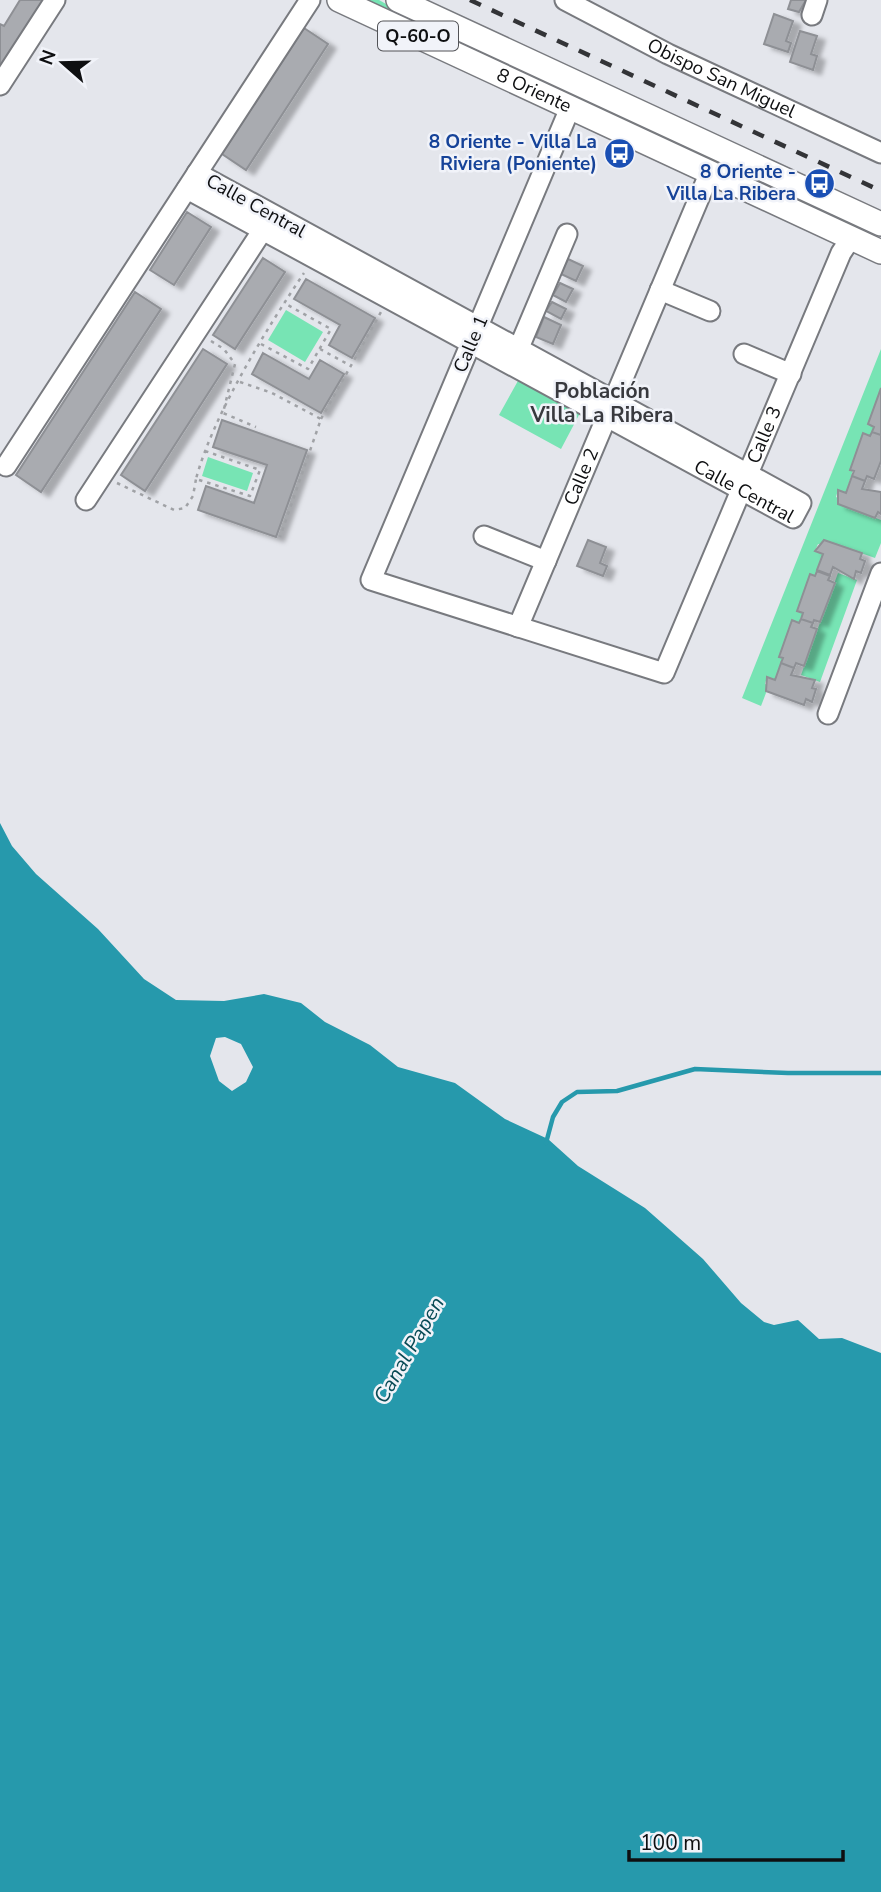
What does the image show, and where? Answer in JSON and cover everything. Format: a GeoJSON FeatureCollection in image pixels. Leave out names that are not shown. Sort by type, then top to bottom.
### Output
{"type":"FeatureCollection","features":[{"type":"Feature","properties":{"kind":"main road","name":"8 Oriente"},"geometry":{"type":"LineString","coordinates":[[339,0],[881,252]]}},
{"type":"Feature","properties":{"kind":"main road","name":"8 Oriente"},"geometry":{"type":"LineString","coordinates":[[398,0],[881,227]]}},
{"type":"Feature","properties":{"kind":"main road"},"geometry":{"type":"LineString","coordinates":[[555,73],[566,90],[570,108]]}},
{"type":"Feature","properties":{"kind":"main road"},"geometry":{"type":"LineString","coordinates":[[851,238],[881,227]]}},
{"type":"Feature","properties":{"kind":"street"},"geometry":{"type":"LineString","coordinates":[[0,85],[55,0]]}},
{"type":"Feature","properties":{"kind":"street"},"geometry":{"type":"LineString","coordinates":[[6,466],[310,0]]}},
{"type":"Feature","properties":{"kind":"street","name":"Obispo San Miguel"},"geometry":{"type":"LineString","coordinates":[[565,0],[668,54],[881,153]]}},
{"type":"Feature","properties":{"kind":"street","name":"Calle 1"},"geometry":{"type":"LineString","coordinates":[[518,627],[371,580],[570,108]]}},
{"type":"Feature","properties":{"kind":"street","name":"Calle 2"},"geometry":{"type":"LineString","coordinates":[[518,627],[710,172]]}},
{"type":"Feature","properties":{"kind":"street","name":"Calle Central"},"geometry":{"type":"LineString","coordinates":[[192,181],[395,296]]}},
{"type":"Feature","properties":{"kind":"street"},"geometry":{"type":"LineString","coordinates":[[86,500],[268,223]]}},
{"type":"Feature","properties":{"kind":"street","name":"Calle Central"},"geometry":{"type":"LineString","coordinates":[[268,223],[313,258],[474,336],[745,482]]}},
{"type":"Feature","properties":{"kind":"street"},"geometry":{"type":"LineString","coordinates":[[518,350],[566,234]]}},
{"type":"Feature","properties":{"kind":"street","name":"Calle 3"},"geometry":{"type":"LineString","coordinates":[[518,627],[664,673],[841,253],[851,238]]}},
{"type":"Feature","properties":{"kind":"street"},"geometry":{"type":"LineString","coordinates":[[660,290],[710,311]]}},
{"type":"Feature","properties":{"kind":"street","name":"Calle Central"},"geometry":{"type":"LineString","coordinates":[[474,336],[518,350],[610,409]]}},
{"type":"Feature","properties":{"kind":"street"},"geometry":{"type":"LineString","coordinates":[[744,354],[791,374]]}},
{"type":"Feature","properties":{"kind":"street"},"geometry":{"type":"LineString","coordinates":[[484,536],[546,561]]}},
{"type":"Feature","properties":{"kind":"street"},"geometry":{"type":"LineString","coordinates":[[828,713],[881,573]]}},
{"type":"Feature","properties":{"kind":"path"},"geometry":{"type":"LineString","coordinates":[[101,477],[174,510],[185,508],[192,496],[205,451],[223,413],[284,303],[313,258]]}},
{"type":"Feature","properties":{"kind":"path"},"geometry":{"type":"LineString","coordinates":[[280,537],[321,419],[395,296]]}},
{"type":"Feature","properties":{"kind":"path"},"geometry":{"type":"LineString","coordinates":[[261,344],[308,369],[320,349],[331,329],[284,303]]}},
{"type":"Feature","properties":{"kind":"path"},"geometry":{"type":"LineString","coordinates":[[195,333],[225,348],[235,364],[223,413]]}},
{"type":"Feature","properties":{"kind":"path"},"geometry":{"type":"LineString","coordinates":[[320,349],[351,366]]}},
{"type":"Feature","properties":{"kind":"path"},"geometry":{"type":"LineString","coordinates":[[240,382],[272,393],[321,419]]}},
{"type":"Feature","properties":{"kind":"path"},"geometry":{"type":"LineString","coordinates":[[223,413],[256,427]]}},
{"type":"Feature","properties":{"kind":"path"},"geometry":{"type":"LineString","coordinates":[[196,479],[250,496],[260,470],[205,451]]}},
{"type":"Feature","properties":{"kind":"green space"},"geometry":{"type":"Polygon","coordinates":[[[361,0],[379,0],[463,48],[361,0]]]}},
{"type":"Feature","properties":{"kind":"green space"},"geometry":{"type":"Polygon","coordinates":[[[581,94],[860,226],[851,230],[584,106],[581,94]]]}},
{"type":"Feature","properties":{"kind":"green space"},"geometry":{"type":"Polygon","coordinates":[[[286,310],[323,332],[305,362],[268,340],[286,310]]]}},
{"type":"Feature","properties":{"kind":"green space"},"geometry":{"type":"Polygon","coordinates":[[[881,349],[881,388],[868,424],[874,427],[870,436],[864,433],[846,493],[838,490],[836,497],[840,499],[838,504],[881,520],[881,543],[875,558],[824,540],[822,545],[818,544],[815,551],[823,554],[815,576],[810,575],[797,611],[803,613],[799,623],[792,621],[779,656],[783,658],[775,680],[767,677],[765,684],[769,685],[761,706],[742,698],[881,349]]]}},
{"type":"Feature","properties":{"kind":"green space"},"geometry":{"type":"Polygon","coordinates":[[[519,379],[580,413],[561,449],[499,415],[519,379]]]}},
{"type":"Feature","properties":{"kind":"green space"},"geometry":{"type":"Polygon","coordinates":[[[208,457],[253,473],[247,491],[202,476],[208,457]]]}},
{"type":"Feature","properties":{"kind":"green space"},"geometry":{"type":"Polygon","coordinates":[[[838,573],[857,580],[820,682],[801,675],[838,573]]]}},
{"type":"Feature","properties":{"kind":"water"},"geometry":{"type":"Polygon","coordinates":[[[0,823],[12,846],[36,874],[98,929],[144,979],[176,1000],[224,1001],[264,994],[301,1003],[325,1022],[370,1045],[398,1067],[455,1083],[505,1119],[548,1139],[578,1166],[645,1208],[703,1259],[741,1303],[764,1322],[774,1325],[798,1320],[819,1339],[842,1338],[881,1353],[881,1892],[0,1892],[0,823]],[[225,1037],[216,1038],[210,1056],[219,1081],[232,1091],[246,1082],[253,1067],[241,1044],[225,1037]]]}},
{"type":"Feature","properties":{"kind":"building"},"geometry":{"type":"Polygon","coordinates":[[[20,0],[50,0],[0,78],[0,24],[4,26],[20,0]]]}},
{"type":"Feature","properties":{"kind":"building"},"geometry":{"type":"Polygon","coordinates":[[[791,0],[806,0],[799,12],[788,9],[791,0]]]}},
{"type":"Feature","properties":{"kind":"building"},"geometry":{"type":"Polygon","coordinates":[[[774,14],[793,21],[786,41],[791,43],[788,52],[764,44],[774,14]]]}},
{"type":"Feature","properties":{"kind":"building"},"geometry":{"type":"Polygon","coordinates":[[[304,28],[328,44],[246,170],[222,154],[304,28]]]}},
{"type":"Feature","properties":{"kind":"building"},"geometry":{"type":"Polygon","coordinates":[[[800,31],[817,36],[811,54],[817,56],[813,70],[790,62],[800,31]]]}},
{"type":"Feature","properties":{"kind":"building"},"geometry":{"type":"Polygon","coordinates":[[[187,212],[211,227],[174,285],[150,270],[187,212]]]}},
{"type":"Feature","properties":{"kind":"building"},"geometry":{"type":"Polygon","coordinates":[[[263,258],[285,272],[235,349],[213,335],[263,258]]]}},
{"type":"Feature","properties":{"kind":"building"},"geometry":{"type":"Polygon","coordinates":[[[568,259],[583,266],[576,281],[561,274],[568,259]]]}},
{"type":"Feature","properties":{"kind":"building"},"geometry":{"type":"Polygon","coordinates":[[[306,279],[375,318],[352,358],[329,345],[340,325],[294,299],[306,279]]]}},
{"type":"Feature","properties":{"kind":"building"},"geometry":{"type":"Polygon","coordinates":[[[560,283],[573,289],[566,302],[553,295],[560,283]]]}},
{"type":"Feature","properties":{"kind":"building"},"geometry":{"type":"Polygon","coordinates":[[[135,292],[161,309],[41,492],[16,475],[135,292]]]}},
{"type":"Feature","properties":{"kind":"building"},"geometry":{"type":"Polygon","coordinates":[[[552,302],[566,309],[561,319],[546,311],[552,302]]]}},
{"type":"Feature","properties":{"kind":"building"},"geometry":{"type":"Polygon","coordinates":[[[544,317],[561,325],[553,344],[536,337],[544,317]]]}},
{"type":"Feature","properties":{"kind":"building"},"geometry":{"type":"Polygon","coordinates":[[[203,349],[227,364],[145,491],[121,475],[203,349]]]}},
{"type":"Feature","properties":{"kind":"building"},"geometry":{"type":"Polygon","coordinates":[[[263,353],[309,379],[320,360],[344,374],[321,413],[252,374],[263,353]]]}},
{"type":"Feature","properties":{"kind":"building"},"geometry":{"type":"Polygon","coordinates":[[[881,388],[881,435],[872,432],[874,427],[868,424],[881,388]]]}},
{"type":"Feature","properties":{"kind":"building"},"geometry":{"type":"Polygon","coordinates":[[[222,420],[307,450],[276,537],[198,510],[206,486],[254,503],[267,465],[213,447],[222,420]]]}},
{"type":"Feature","properties":{"kind":"building"},"geometry":{"type":"Polygon","coordinates":[[[872,432],[881,435],[881,461],[874,479],[867,476],[865,481],[852,476],[854,471],[850,470],[863,433],[870,436],[872,432]]]}},
{"type":"Feature","properties":{"kind":"building"},"geometry":{"type":"Polygon","coordinates":[[[852,476],[865,481],[862,489],[881,492],[881,514],[878,512],[875,518],[838,504],[838,490],[846,493],[852,476]]]}},
{"type":"Feature","properties":{"kind":"building"},"geometry":{"type":"Polygon","coordinates":[[[588,540],[606,547],[600,563],[607,566],[603,576],[577,566],[588,540]]]}},
{"type":"Feature","properties":{"kind":"building"},"geometry":{"type":"Polygon","coordinates":[[[824,540],[862,553],[860,559],[865,561],[861,573],[856,571],[854,579],[833,567],[830,575],[817,570],[823,554],[815,551],[824,540]]]}},
{"type":"Feature","properties":{"kind":"building"},"geometry":{"type":"Polygon","coordinates":[[[817,571],[830,576],[828,580],[835,583],[820,622],[814,620],[813,623],[801,619],[803,613],[797,611],[810,574],[815,576],[817,571]]]}},
{"type":"Feature","properties":{"kind":"building"},"geometry":{"type":"Polygon","coordinates":[[[801,619],[813,623],[811,627],[817,629],[804,666],[796,663],[794,668],[781,663],[783,658],[779,657],[792,620],[799,623],[801,619]]]}},
{"type":"Feature","properties":{"kind":"building"},"geometry":{"type":"Polygon","coordinates":[[[781,663],[794,668],[791,675],[815,680],[812,688],[816,689],[812,702],[806,699],[804,705],[766,691],[767,677],[775,680],[781,663]]]}},
{"type":"Feature","properties":{"kind":"waterway","name":"Canal Papen"},"geometry":{"type":"LineString","coordinates":[[546,1143],[553,1117],[562,1102],[577,1092],[617,1091],[695,1069],[881,1073]]}},
{"type":"Feature","properties":{"kind":"railway"},"geometry":{"type":"LineString","coordinates":[[470,0],[881,191]]}},
{"type":"Feature","properties":{"kind":"place","name":"8 Oriente - Villa La Riviera (Poniente)"},"geometry":{"type":"Point","coordinates":[620,153]}},
{"type":"Feature","properties":{"kind":"place","name":"8 Oriente - Villa La Ribera"},"geometry":{"type":"Point","coordinates":[819,183]}},
{"type":"Feature","properties":{"kind":"district","name":"Población Villa La Ribera"},"geometry":{"type":"Point","coordinates":[602,403]}}]}
